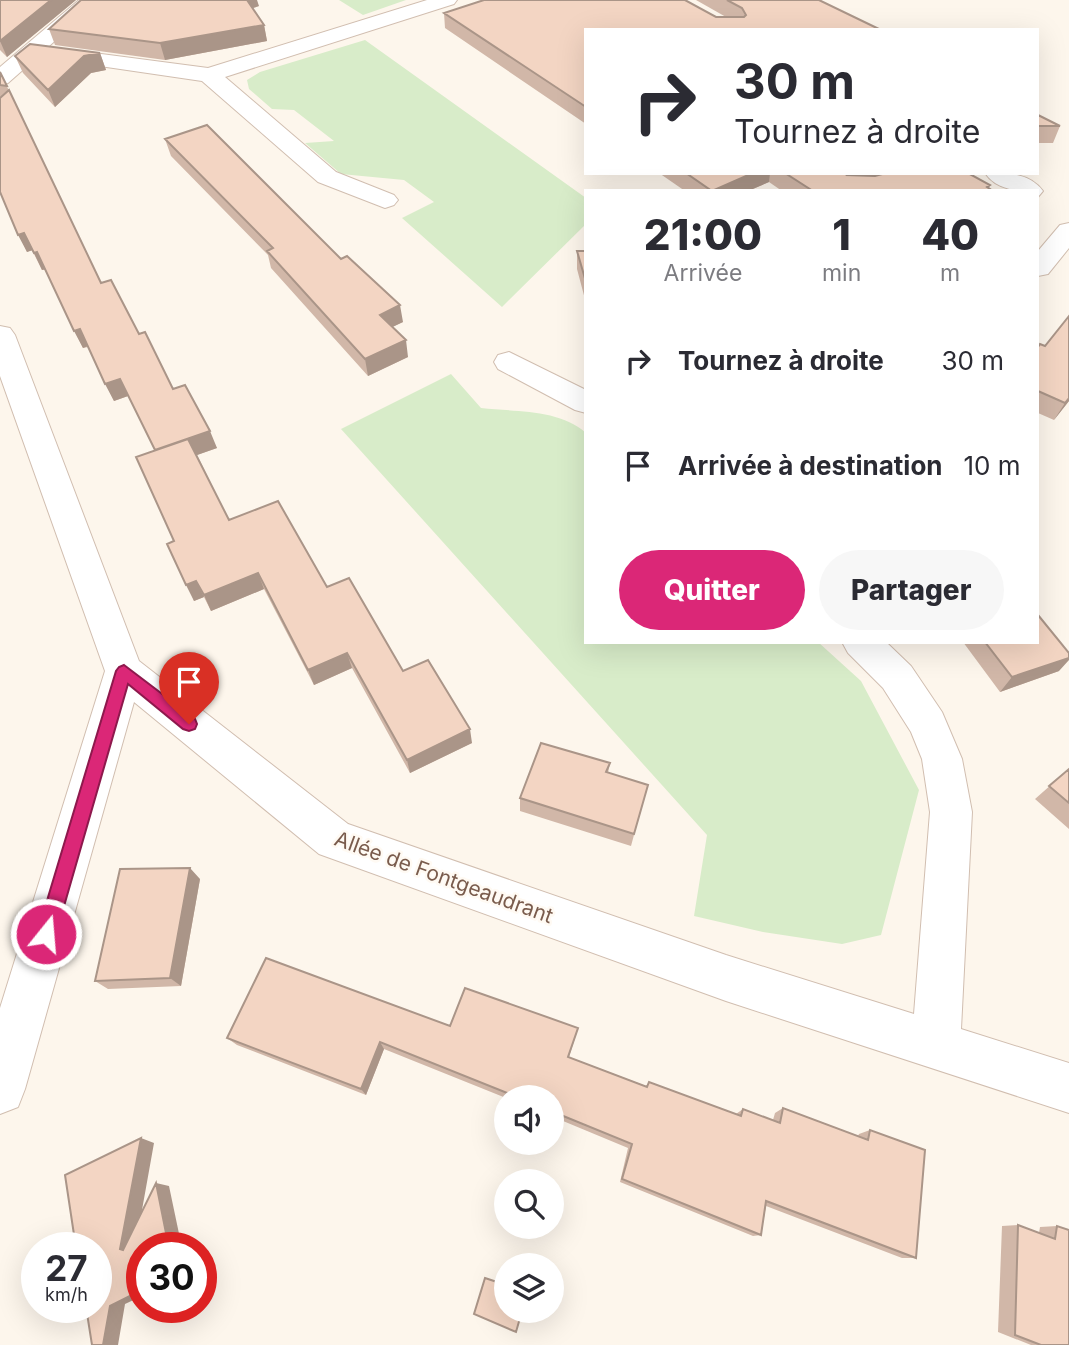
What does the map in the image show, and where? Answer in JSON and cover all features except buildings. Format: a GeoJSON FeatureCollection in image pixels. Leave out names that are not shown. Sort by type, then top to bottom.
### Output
{"type":"FeatureCollection","features":[{"type":"Feature","properties":{"kind":"street"},"geometry":{"type":"LineString","coordinates":[[0,78],[91,0]]}},
{"type":"Feature","properties":{"kind":"street"},"geometry":{"type":"LineString","coordinates":[[33,51],[209,75],[447,0]]}},
{"type":"Feature","properties":{"kind":"street"},"geometry":{"type":"LineString","coordinates":[[209,75],[327,177],[385,200]]}},
{"type":"Feature","properties":{"kind":"street"},"geometry":{"type":"LineString","coordinates":[[1001,175],[1027,189]]}},
{"type":"Feature","properties":{"kind":"street"},"geometry":{"type":"LineString","coordinates":[[1039,267],[1069,231]]}},
{"type":"Feature","properties":{"kind":"street"},"geometry":{"type":"LineString","coordinates":[[0,335],[124,671],[0,1089]]}},
{"type":"Feature","properties":{"kind":"street"},"geometry":{"type":"LineString","coordinates":[[509,362],[584,401]]}},
{"type":"Feature","properties":{"kind":"street"},"geometry":{"type":"LineString","coordinates":[[864,644],[897,677],[928,724],[942,759],[951,812],[936,1046]]}},
{"type":"Feature","properties":{"kind":"street","name":"Allée de Fontgeaudrant"},"geometry":{"type":"LineString","coordinates":[[124,671],[334,841],[726,978],[1069,1088]]}},
{"type":"Feature","properties":{"kind":"green space"},"geometry":{"type":"Polygon","coordinates":[[[339,0],[406,0],[363,15],[339,0]]]}},
{"type":"Feature","properties":{"kind":"green space"},"geometry":{"type":"Polygon","coordinates":[[[365,40],[584,197],[584,226],[502,307],[402,218],[434,202],[404,180],[341,174],[305,143],[334,141],[294,110],[272,109],[249,89],[247,80],[260,72],[365,40]]]}},
{"type":"Feature","properties":{"kind":"green space"},"geometry":{"type":"Polygon","coordinates":[[[451,374],[481,408],[550,416],[575,425],[584,432],[584,644],[820,644],[861,681],[919,790],[881,935],[842,944],[763,932],[694,916],[707,835],[341,429],[451,374]]]}},
{"type":"Feature","properties":{"kind":"route"},"geometry":{"type":"LineString","coordinates":[[46,934],[124,671],[189,724]]}}]}
